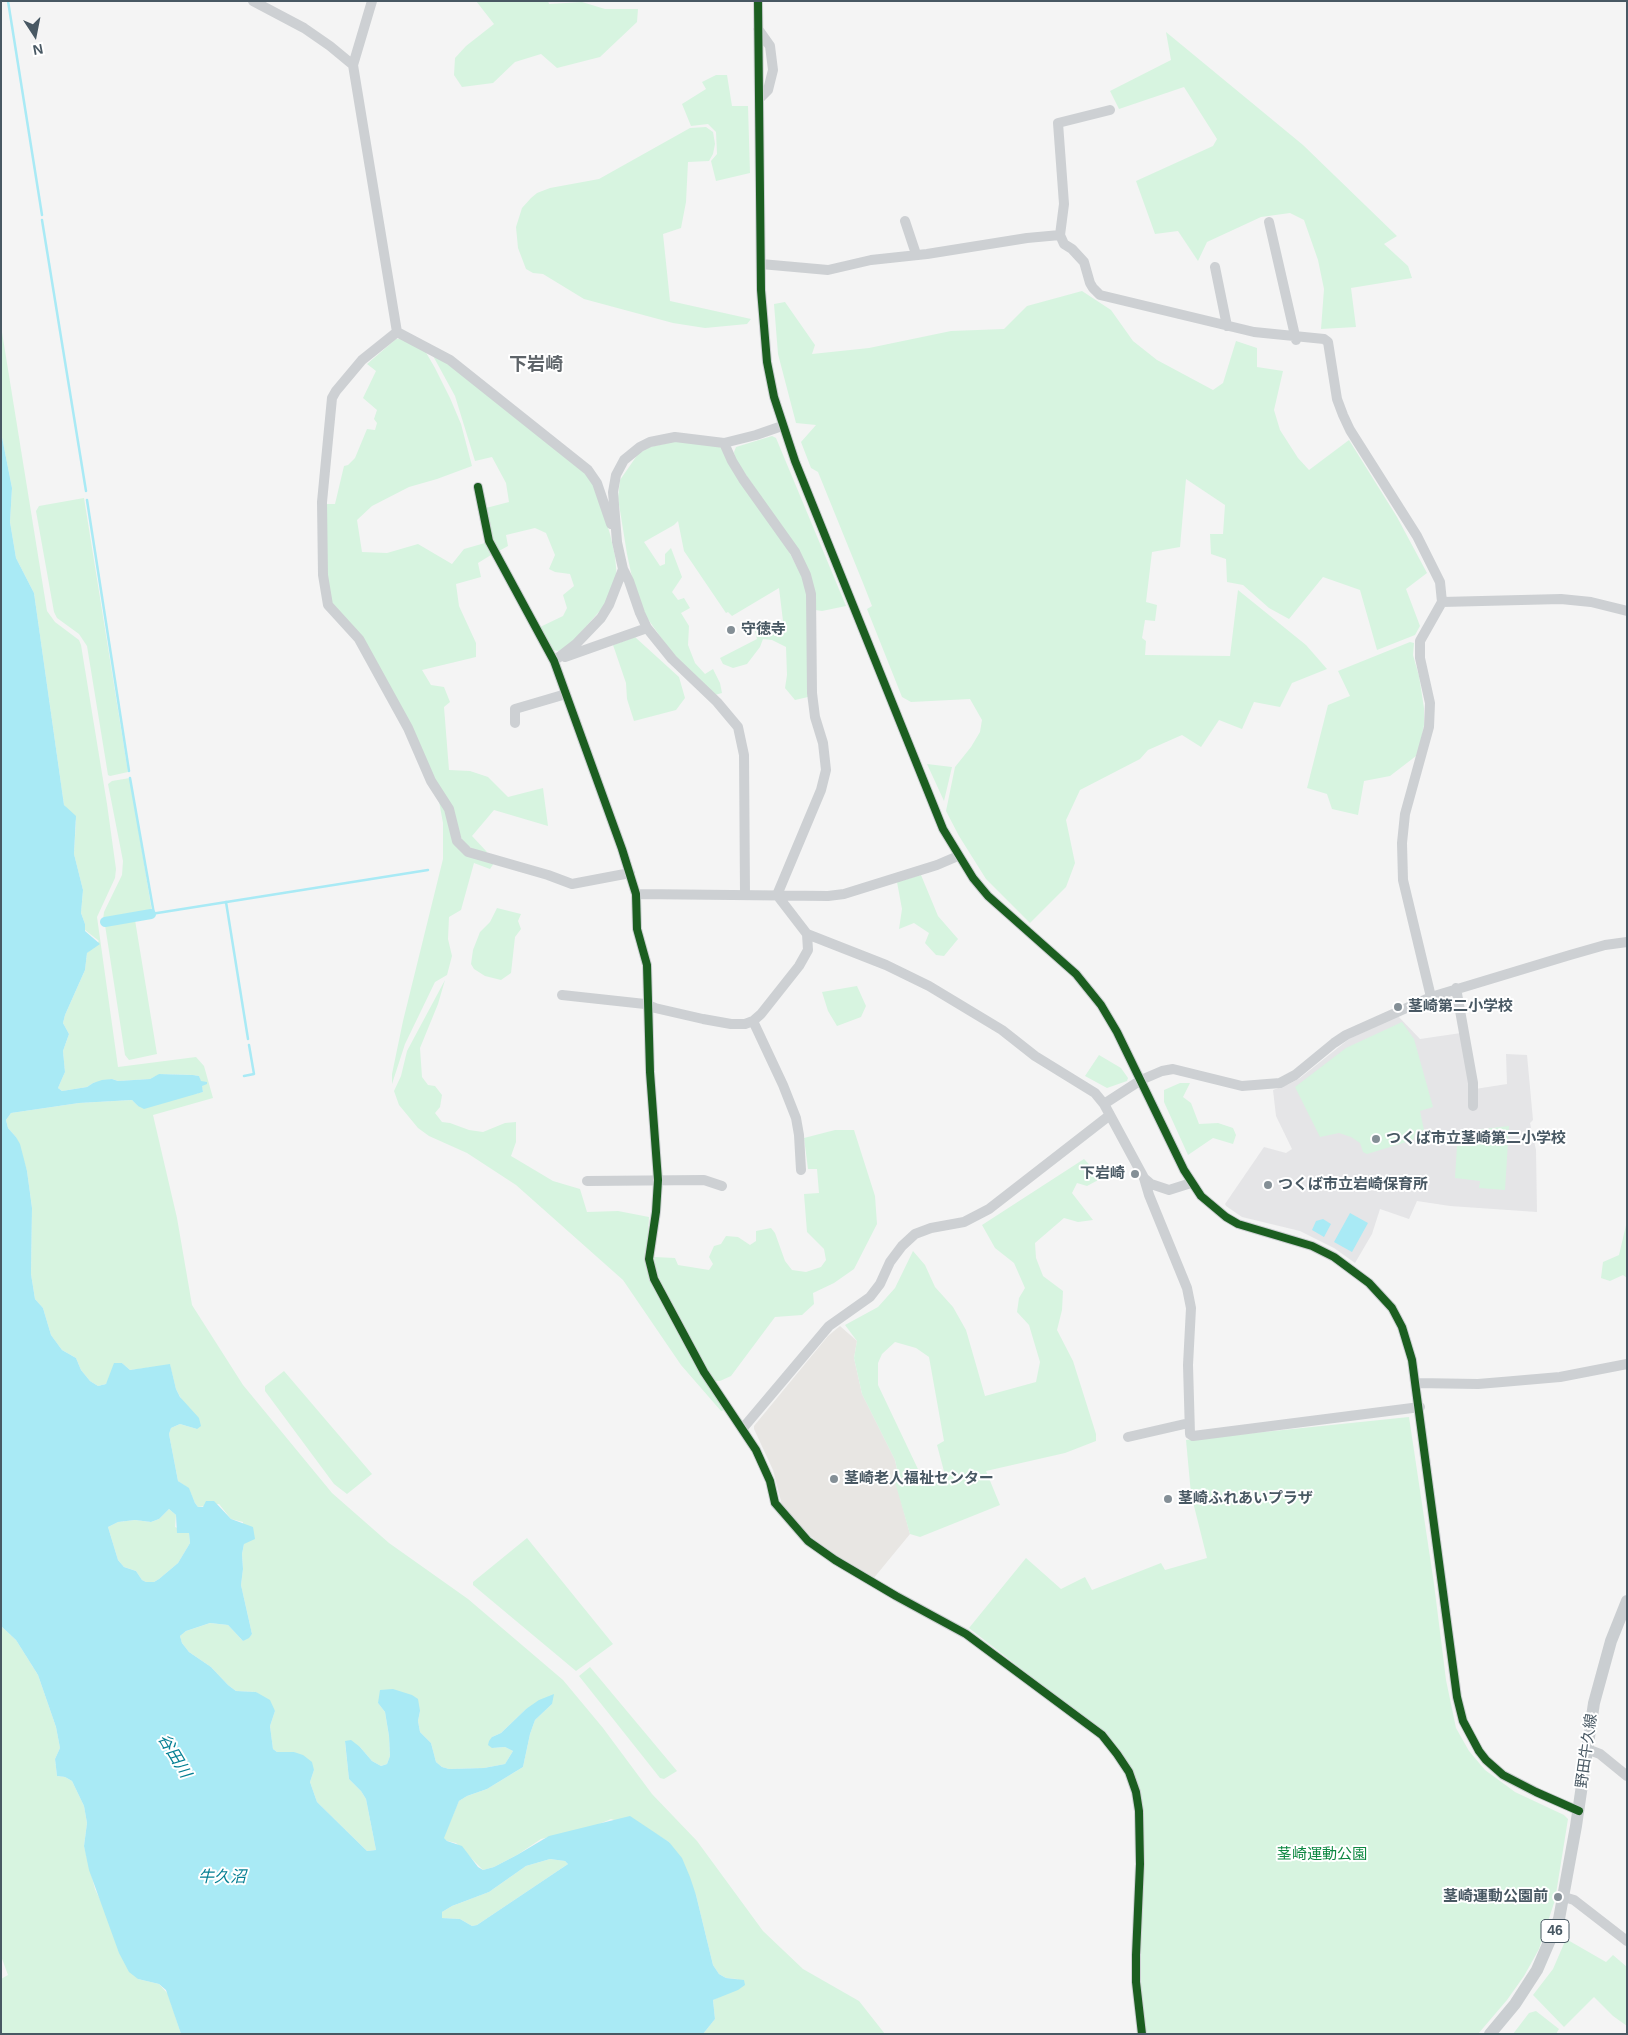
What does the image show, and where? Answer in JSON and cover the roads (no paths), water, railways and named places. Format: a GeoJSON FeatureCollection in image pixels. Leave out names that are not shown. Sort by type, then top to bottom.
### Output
{"type":"FeatureCollection","features":[{"type":"Feature","properties":{"kind":"main road","name":"野田牛久線"},"geometry":{"type":"LineString","coordinates":[[1490,2034],[1515,2004],[1538,1970],[1552,1938],[1564,1897],[1599,1680],[1627,1601]]}},
{"type":"Feature","properties":{"kind":"street"},"geometry":{"type":"LineString","coordinates":[[253,1],[304,28],[353,65]]}},
{"type":"Feature","properties":{"kind":"street"},"geometry":{"type":"LineString","coordinates":[[372,1],[353,65],[397,332]]}},
{"type":"Feature","properties":{"kind":"street"},"geometry":{"type":"LineString","coordinates":[[758,1],[760,264],[767,362],[782,426],[794,461],[930,799],[958,856],[988,896],[1061,960],[1101,1004],[1117,1032],[1191,1183],[1212,1206],[1238,1224],[1312,1246],[1334,1257],[1369,1283],[1392,1308],[1408,1341],[1416,1383],[1457,1696],[1463,1721],[1479,1751],[1498,1771],[1512,1781],[1579,1811]]}},
{"type":"Feature","properties":{"kind":"street"},"geometry":{"type":"LineString","coordinates":[[758,29],[770,46],[773,70],[768,90],[759,99]]}},
{"type":"Feature","properties":{"kind":"street"},"geometry":{"type":"LineString","coordinates":[[1110,110],[1058,123],[1064,204],[1060,235],[1064,244],[1072,249],[1084,262],[1090,283],[1100,295],[1254,332],[1296,339],[1324,339],[1328,342],[1337,399],[1342,415],[1417,536],[1440,582],[1442,602],[1420,641],[1420,658],[1430,703],[1429,727],[1405,814],[1402,843],[1403,880],[1431,997]]}},
{"type":"Feature","properties":{"kind":"street"},"geometry":{"type":"LineString","coordinates":[[905,220],[916,254]]}},
{"type":"Feature","properties":{"kind":"street"},"geometry":{"type":"LineString","coordinates":[[1269,222],[1296,339]]}},
{"type":"Feature","properties":{"kind":"street"},"geometry":{"type":"LineString","coordinates":[[760,264],[828,270],[871,260],[962,250],[1027,238],[1060,235]]}},
{"type":"Feature","properties":{"kind":"street"},"geometry":{"type":"LineString","coordinates":[[1215,267],[1227,326]]}},
{"type":"Feature","properties":{"kind":"street"},"geometry":{"type":"LineString","coordinates":[[397,332],[450,360],[588,470],[597,483],[617,542]]}},
{"type":"Feature","properties":{"kind":"street"},"geometry":{"type":"LineString","coordinates":[[397,332],[362,360],[332,398],[322,502],[323,575],[328,605],[359,639],[408,728],[431,781],[449,809],[457,841],[468,852],[548,875],[572,884],[630,873]]}},
{"type":"Feature","properties":{"kind":"street"},"geometry":{"type":"LineString","coordinates":[[745,894],[744,755],[738,727],[717,702],[672,659],[648,628],[640,613],[629,581],[622,569],[617,542],[613,492],[619,468],[631,453],[650,442],[675,437],[724,443],[782,426]]}},
{"type":"Feature","properties":{"kind":"street"},"geometry":{"type":"LineString","coordinates":[[724,443],[743,479],[795,552],[806,575],[810,594],[812,693],[815,717],[823,743],[826,770],[821,790],[777,895]]}},
{"type":"Feature","properties":{"kind":"street"},"geometry":{"type":"LineString","coordinates":[[478,486],[489,541],[554,661],[636,894],[637,929],[647,964],[651,1080],[658,1180],[656,1212],[649,1259],[654,1279],[704,1372],[743,1428],[764,1465],[770,1481],[774,1504],[808,1541],[873,1583],[966,1634],[1102,1735],[1117,1754],[1128,1772],[1136,1792],[1139,1811],[1140,1864],[1136,1982],[1142,2034]]}},
{"type":"Feature","properties":{"kind":"street"},"geometry":{"type":"LineString","coordinates":[[554,661],[576,644],[601,618],[609,605],[622,569]]}},
{"type":"Feature","properties":{"kind":"street"},"geometry":{"type":"LineString","coordinates":[[1442,602],[1561,599],[1591,602],[1627,611]]}},
{"type":"Feature","properties":{"kind":"street"},"geometry":{"type":"LineString","coordinates":[[554,661],[648,628]]}},
{"type":"Feature","properties":{"kind":"street"},"geometry":{"type":"LineString","coordinates":[[515,723],[515,709],[566,694]]}},
{"type":"Feature","properties":{"kind":"street"},"geometry":{"type":"LineString","coordinates":[[636,894],[828,896],[844,894],[937,865],[958,856]]}},
{"type":"Feature","properties":{"kind":"street"},"geometry":{"type":"LineString","coordinates":[[562,996],[648,1006],[731,1024],[745,1024],[753,1021],[798,966],[808,950],[806,934],[777,895]]}},
{"type":"Feature","properties":{"kind":"street"},"geometry":{"type":"LineString","coordinates":[[806,934],[886,965],[968,1008],[1002,1030],[1035,1056],[1095,1093],[1104,1104],[1144,1178],[1189,1295],[1191,1308],[1188,1423],[1190,1434],[1194,1436],[1420,1408]]}},
{"type":"Feature","properties":{"kind":"street"},"geometry":{"type":"LineString","coordinates":[[1104,1104],[1141,1080],[1162,1071],[1173,1070],[1242,1086],[1280,1083],[1295,1075],[1346,1035],[1431,997],[1599,947],[1627,942]]}},
{"type":"Feature","properties":{"kind":"street"},"geometry":{"type":"LineString","coordinates":[[1456,988],[1473,1083],[1472,1106]]}},
{"type":"Feature","properties":{"kind":"street"},"geometry":{"type":"LineString","coordinates":[[753,1021],[796,1118],[801,1170]]}},
{"type":"Feature","properties":{"kind":"street"},"geometry":{"type":"LineString","coordinates":[[743,1428],[829,1326],[870,1297],[880,1284],[890,1262],[902,1246],[915,1234],[931,1228],[964,1222],[989,1209],[1110,1115]]}},
{"type":"Feature","properties":{"kind":"street"},"geometry":{"type":"LineString","coordinates":[[1144,1178],[1151,1184],[1169,1190],[1191,1183]]}},
{"type":"Feature","properties":{"kind":"street"},"geometry":{"type":"LineString","coordinates":[[587,1180],[704,1180],[722,1186]]}},
{"type":"Feature","properties":{"kind":"street"},"geometry":{"type":"LineString","coordinates":[[1416,1383],[1478,1384],[1560,1377],[1627,1364]]}},
{"type":"Feature","properties":{"kind":"street"},"geometry":{"type":"LineString","coordinates":[[1128,1437],[1188,1423]]}},
{"type":"Feature","properties":{"kind":"street"},"geometry":{"type":"LineString","coordinates":[[1587,1749],[1600,1754],[1627,1776]]}},
{"type":"Feature","properties":{"kind":"street"},"geometry":{"type":"LineString","coordinates":[[1564,1897],[1574,1900],[1627,1941]]}},
{"type":"Feature","properties":{"kind":"water","name":"牛久沼"},"geometry":{"type":"Polygon","coordinates":[[[1,432],[12,488],[10,522],[16,558],[34,593],[64,805],[76,816],[74,854],[83,890],[81,913],[85,924],[85,931],[100,944],[87,953],[85,970],[65,1015],[63,1023],[69,1034],[63,1051],[65,1072],[58,1088],[62,1091],[87,1087],[102,1080],[112,1079],[118,1081],[150,1079],[159,1074],[199,1076],[201,1081],[207,1082],[207,1084],[202,1086],[203,1092],[144,1109],[132,1100],[79,1103],[11,1113],[6,1120],[8,1128],[20,1144],[27,1171],[32,1208],[31,1274],[35,1299],[43,1308],[51,1335],[62,1350],[76,1358],[81,1370],[90,1381],[98,1386],[106,1384],[114,1363],[122,1363],[130,1370],[170,1364],[176,1389],[180,1397],[199,1418],[201,1426],[197,1429],[180,1424],[171,1428],[169,1434],[178,1481],[189,1488],[198,1507],[203,1507],[206,1501],[214,1501],[231,1519],[253,1527],[255,1539],[244,1544],[241,1585],[252,1634],[243,1641],[228,1625],[210,1623],[186,1631],[180,1636],[182,1643],[189,1652],[211,1667],[236,1691],[256,1692],[270,1700],[275,1711],[270,1726],[273,1749],[277,1752],[294,1752],[303,1755],[312,1762],[314,1770],[310,1782],[317,1802],[367,1851],[376,1850],[366,1799],[349,1779],[345,1741],[351,1740],[372,1761],[381,1766],[387,1764],[390,1756],[389,1736],[385,1712],[378,1703],[380,1690],[393,1689],[418,1699],[420,1732],[431,1743],[436,1762],[442,1767],[449,1769],[484,1768],[505,1764],[513,1751],[505,1747],[492,1748],[488,1745],[489,1741],[492,1737],[501,1733],[526,1709],[539,1700],[554,1694],[552,1704],[535,1720],[523,1767],[487,1789],[459,1801],[444,1838],[447,1841],[462,1846],[478,1867],[483,1870],[494,1867],[549,1836],[630,1816],[669,1842],[682,1858],[696,1895],[713,1965],[719,1974],[726,1978],[744,1980],[745,1985],[738,1990],[713,2000],[715,2019],[703,2034],[181,2034],[166,1990],[159,1984],[138,1979],[129,1972],[119,1953],[89,1870],[84,1846],[87,1823],[84,1806],[72,1781],[65,1777],[57,1776],[55,1759],[60,1748],[56,1727],[38,1675],[16,1640],[1,1626],[1,432]],[[169,1509],[159,1519],[151,1522],[135,1520],[118,1522],[108,1527],[118,1560],[124,1567],[136,1571],[142,1580],[146,1582],[154,1582],[178,1563],[190,1543],[189,1533],[177,1533],[176,1515],[169,1509]],[[550,1859],[526,1866],[489,1892],[452,1906],[442,1912],[442,1918],[460,1919],[472,1926],[477,1925],[568,1864],[565,1861],[550,1859]]]}},
{"type":"Feature","properties":{"kind":"water"},"geometry":{"type":"Polygon","coordinates":[[[1350,1213],[1368,1223],[1352,1252],[1334,1242],[1350,1213]]]}},
{"type":"Feature","properties":{"kind":"water"},"geometry":{"type":"Polygon","coordinates":[[[1323,1219],[1331,1224],[1324,1237],[1312,1230],[1316,1221],[1323,1219]]]}},
{"type":"Feature","properties":{"kind":"waterway"},"geometry":{"type":"LineString","coordinates":[[8,1],[42,215]]}},
{"type":"Feature","properties":{"kind":"waterway"},"geometry":{"type":"LineString","coordinates":[[42,220],[86,491]]}},
{"type":"Feature","properties":{"kind":"waterway"},"geometry":{"type":"LineString","coordinates":[[87,500],[129,771]]}},
{"type":"Feature","properties":{"kind":"waterway"},"geometry":{"type":"LineString","coordinates":[[130,778],[154,914]]}},
{"type":"Feature","properties":{"kind":"waterway"},"geometry":{"type":"LineString","coordinates":[[151,914],[428,870]]}},
{"type":"Feature","properties":{"kind":"waterway"},"geometry":{"type":"LineString","coordinates":[[226,902],[248,1039]]}},
{"type":"Feature","properties":{"kind":"waterway"},"geometry":{"type":"LineString","coordinates":[[105,922],[151,914]]}},
{"type":"Feature","properties":{"kind":"waterway"},"geometry":{"type":"LineString","coordinates":[[244,1076],[254,1074],[249,1045]]}},
{"type":"Feature","properties":{"kind":"place","name":"守徳寺"},"geometry":{"type":"Point","coordinates":[731,630]}},
{"type":"Feature","properties":{"kind":"place","name":"茎崎第二小学校"},"geometry":{"type":"Point","coordinates":[1398,1007]}},
{"type":"Feature","properties":{"kind":"place","name":"つくば市立茎崎第二小学校"},"geometry":{"type":"Point","coordinates":[1376,1139]}},
{"type":"Feature","properties":{"kind":"place","name":"下岩崎"},"geometry":{"type":"Point","coordinates":[1135,1174]}},
{"type":"Feature","properties":{"kind":"place","name":"つくば市立岩崎保育所"},"geometry":{"type":"Point","coordinates":[1268,1185]}},
{"type":"Feature","properties":{"kind":"place","name":"茎崎老人福祉センター"},"geometry":{"type":"Point","coordinates":[834,1479]}},
{"type":"Feature","properties":{"kind":"place","name":"茎崎ふれあいプラザ"},"geometry":{"type":"Point","coordinates":[1168,1499]}},
{"type":"Feature","properties":{"kind":"place","name":"茎崎運動公園前"},"geometry":{"type":"Point","coordinates":[1558,1897]}},
{"type":"Feature","properties":{"kind":"district","name":"下岩崎"},"geometry":{"type":"Point","coordinates":[536,365]}},
{"type":"Feature","properties":{"kind":"water label","name":"谷田川"},"geometry":{"type":"Point","coordinates":[174,1756]}},
{"type":"Feature","properties":{"kind":"park label","name":"茎崎運動公園"},"geometry":{"type":"Point","coordinates":[1322,1855]}}]}
